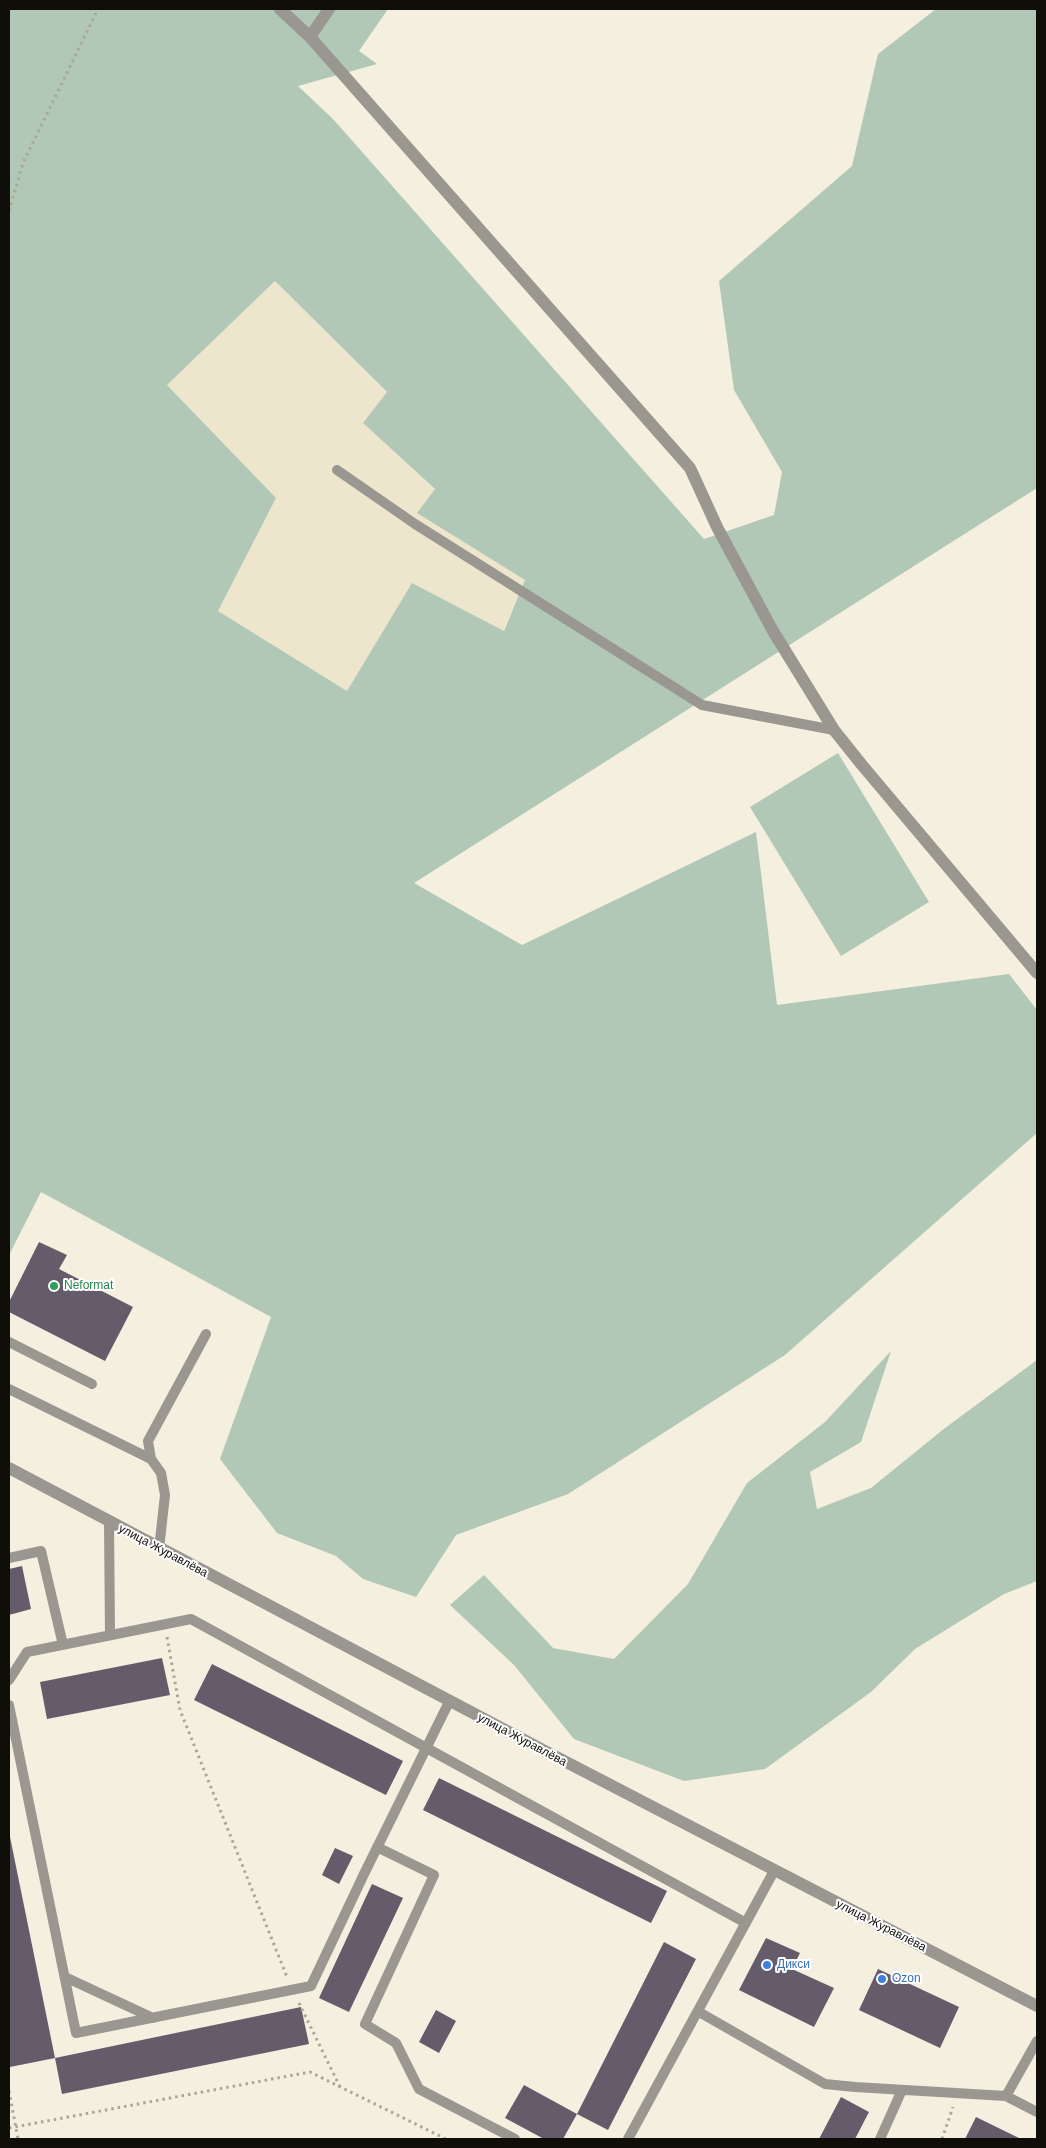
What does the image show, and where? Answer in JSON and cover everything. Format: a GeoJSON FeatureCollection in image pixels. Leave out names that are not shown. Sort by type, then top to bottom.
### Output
{"type":"FeatureCollection","features":[{"type":"Feature","properties":{"kind":"street"},"geometry":{"type":"LineString","coordinates":[[280,9],[310,37],[690,468],[717,527],[773,631],[834,730],[1037,973]]}},
{"type":"Feature","properties":{"kind":"street"},"geometry":{"type":"LineString","coordinates":[[310,37],[329,9]]}},
{"type":"Feature","properties":{"kind":"street","name":"улица Журавлёва"},"geometry":{"type":"LineString","coordinates":[[9,1468],[450,1702],[1037,2006]]}},
{"type":"Feature","properties":{"kind":"lane"},"geometry":{"type":"LineString","coordinates":[[337,470],[415,524],[702,705],[834,730]]}},
{"type":"Feature","properties":{"kind":"lane"},"geometry":{"type":"LineString","coordinates":[[151,1459],[148,1441],[206,1334]]}},
{"type":"Feature","properties":{"kind":"lane"},"geometry":{"type":"LineString","coordinates":[[9,1342],[92,1384]]}},
{"type":"Feature","properties":{"kind":"lane"},"geometry":{"type":"LineString","coordinates":[[9,1389],[151,1459],[162,1473],[165,1495],[159,1549]]}},
{"type":"Feature","properties":{"kind":"lane"},"geometry":{"type":"LineString","coordinates":[[108,1522],[110,1635]]}},
{"type":"Feature","properties":{"kind":"lane"},"geometry":{"type":"LineString","coordinates":[[9,1558],[41,1551],[63,1645]]}},
{"type":"Feature","properties":{"kind":"lane"},"geometry":{"type":"LineString","coordinates":[[9,1680],[27,1652],[191,1619],[746,1923]]}},
{"type":"Feature","properties":{"kind":"lane"},"geometry":{"type":"LineString","coordinates":[[9,1706],[76,2033],[311,1986],[377,1847],[450,1702]]}},
{"type":"Feature","properties":{"kind":"lane"},"geometry":{"type":"LineString","coordinates":[[377,1847],[434,1875],[365,2024],[396,2043],[419,2089],[515,2139]]}},
{"type":"Feature","properties":{"kind":"lane"},"geometry":{"type":"LineString","coordinates":[[628,2139],[699,2012],[774,1871]]}},
{"type":"Feature","properties":{"kind":"lane"},"geometry":{"type":"LineString","coordinates":[[65,1977],[153,2018]]}},
{"type":"Feature","properties":{"kind":"lane"},"geometry":{"type":"LineString","coordinates":[[699,2012],[825,2084],[1006,2096],[1037,2112]]}},
{"type":"Feature","properties":{"kind":"lane"},"geometry":{"type":"LineString","coordinates":[[1006,2096],[1037,2041]]}},
{"type":"Feature","properties":{"kind":"lane"},"geometry":{"type":"LineString","coordinates":[[880,2139],[902,2090]]}},
{"type":"Feature","properties":{"kind":"path"},"geometry":{"type":"LineString","coordinates":[[9,212],[23,163],[98,9]]}},
{"type":"Feature","properties":{"kind":"path"},"geometry":{"type":"LineString","coordinates":[[165,1624],[180,1710],[292,1990],[340,2087]]}},
{"type":"Feature","properties":{"kind":"path"},"geometry":{"type":"LineString","coordinates":[[9,2128],[310,2072],[446,2139]]}},
{"type":"Feature","properties":{"kind":"path"},"geometry":{"type":"LineString","coordinates":[[9,2091],[18,2139]]}},
{"type":"Feature","properties":{"kind":"path"},"geometry":{"type":"LineString","coordinates":[[942,2139],[957,2094]]}},
{"type":"Feature","properties":{"kind":"shaded area"},"geometry":{"type":"Polygon","coordinates":[[[275,281],[387,393],[363,423],[435,490],[417,513],[525,580],[503,631],[412,583],[347,691],[218,611],[276,498],[167,385],[275,281]]]}},
{"type":"Feature","properties":{"kind":"green space"},"geometry":{"type":"Polygon","coordinates":[[[9,9],[388,9],[359,51],[377,64],[298,86],[333,119],[704,539],[774,515],[782,472],[734,390],[719,281],[852,166],[878,54],[936,9],[1037,9],[1037,488],[414,883],[522,945],[756,832],[777,1005],[1009,974],[1037,1010],[1037,1133],[785,1355],[568,1494],[456,1535],[416,1597],[363,1579],[336,1556],[277,1533],[220,1459],[271,1317],[41,1192],[9,1255],[9,9]],[[275,281],[167,385],[276,498],[218,611],[347,691],[412,583],[504,631],[525,580],[417,513],[435,489],[363,423],[387,392],[275,281]]]}},
{"type":"Feature","properties":{"kind":"green space"},"geometry":{"type":"Polygon","coordinates":[[[838,753],[929,902],[841,956],[750,807],[838,753]]]}},
{"type":"Feature","properties":{"kind":"green space"},"geometry":{"type":"Polygon","coordinates":[[[891,1351],[861,1442],[810,1472],[817,1509],[871,1488],[945,1428],[1037,1360],[1037,1581],[1004,1594],[915,1649],[871,1692],[765,1769],[684,1781],[574,1739],[514,1665],[450,1605],[484,1575],[553,1648],[614,1659],[688,1584],[747,1483],[825,1422],[891,1351]]]}},
{"type":"Feature","properties":{"kind":"building","name":"Neformat"},"geometry":{"type":"Polygon","coordinates":[[[39,1242],[67,1255],[59,1269],[133,1307],[105,1361],[9,1312],[9,1302],[39,1242]]]}},
{"type":"Feature","properties":{"kind":"building"},"geometry":{"type":"Polygon","coordinates":[[[22,1566],[31,1609],[9,1615],[9,1569],[22,1566]]]}},
{"type":"Feature","properties":{"kind":"building"},"geometry":{"type":"Polygon","coordinates":[[[162,1658],[170,1695],[47,1719],[40,1682],[162,1658]]]}},
{"type":"Feature","properties":{"kind":"building"},"geometry":{"type":"Polygon","coordinates":[[[212,1664],[403,1761],[386,1795],[194,1700],[212,1664]]]}},
{"type":"Feature","properties":{"kind":"building"},"geometry":{"type":"Polygon","coordinates":[[[439,1778],[667,1891],[651,1923],[423,1810],[439,1778]]]}},
{"type":"Feature","properties":{"kind":"building"},"geometry":{"type":"Polygon","coordinates":[[[9,1832],[55,2058],[10,2067],[9,2063],[9,1832]]]}},
{"type":"Feature","properties":{"kind":"building"},"geometry":{"type":"Polygon","coordinates":[[[335,1848],[353,1856],[339,1884],[322,1875],[335,1848]]]}},
{"type":"Feature","properties":{"kind":"building"},"geometry":{"type":"Polygon","coordinates":[[[372,1884],[403,1898],[349,2012],[319,1998],[372,1884]]]}},
{"type":"Feature","properties":{"kind":"building"},"geometry":{"type":"Polygon","coordinates":[[[766,1938],[800,1953],[792,1969],[834,1988],[814,2027],[739,1990],[766,1938]]]}},
{"type":"Feature","properties":{"kind":"building"},"geometry":{"type":"Polygon","coordinates":[[[664,1942],[696,1959],[608,2130],[577,2114],[664,1942]]]}},
{"type":"Feature","properties":{"kind":"building"},"geometry":{"type":"Polygon","coordinates":[[[878,1969],[959,2007],[940,2048],[859,2010],[878,1969]]]}},
{"type":"Feature","properties":{"kind":"building"},"geometry":{"type":"Polygon","coordinates":[[[301,2007],[309,2044],[62,2094],[55,2058],[301,2007]]]}},
{"type":"Feature","properties":{"kind":"building"},"geometry":{"type":"Polygon","coordinates":[[[436,2010],[456,2021],[439,2053],[419,2042],[436,2010]]]}},
{"type":"Feature","properties":{"kind":"building"},"geometry":{"type":"Polygon","coordinates":[[[524,2085],[577,2114],[563,2139],[544,2139],[505,2118],[524,2085]]]}},
{"type":"Feature","properties":{"kind":"building"},"geometry":{"type":"Polygon","coordinates":[[[841,2097],[869,2112],[855,2139],[819,2139],[841,2097]]]}},
{"type":"Feature","properties":{"kind":"building"},"geometry":{"type":"Polygon","coordinates":[[[976,2117],[1021,2139],[965,2139],[976,2117]]]}},
{"type":"Feature","properties":{"kind":"place","name":"Neformat"},"geometry":{"type":"Point","coordinates":[54,1286]}},
{"type":"Feature","properties":{"kind":"place","name":"Дикси"},"geometry":{"type":"Point","coordinates":[767,1965]}},
{"type":"Feature","properties":{"kind":"place","name":"Ozon"},"geometry":{"type":"Point","coordinates":[882,1979]}}]}
